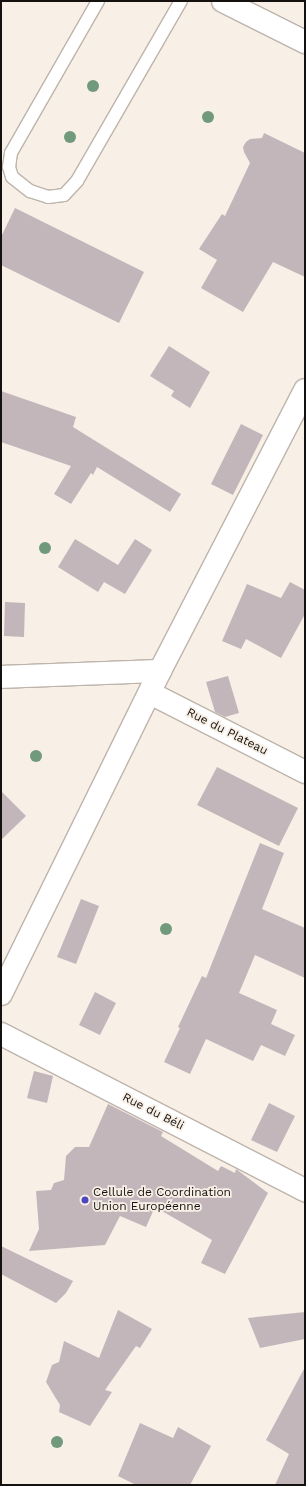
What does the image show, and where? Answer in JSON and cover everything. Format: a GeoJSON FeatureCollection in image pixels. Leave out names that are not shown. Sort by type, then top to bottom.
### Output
{"type":"FeatureCollection","features":[{"type":"Feature","properties":{"kind":"street"},"geometry":{"type":"LineString","coordinates":[[223,1],[305,42]]}},
{"type":"Feature","properties":{"kind":"street"},"geometry":{"type":"LineString","coordinates":[[1,994],[160,671],[305,390]]}},
{"type":"Feature","properties":{"kind":"street"},"geometry":{"type":"LineString","coordinates":[[1,677],[160,671]]}},
{"type":"Feature","properties":{"kind":"street","name":"Rue du Plateau"},"geometry":{"type":"LineString","coordinates":[[150,693],[305,772]]}},
{"type":"Feature","properties":{"kind":"street","name":"Rue du Béli"},"geometry":{"type":"LineString","coordinates":[[1,1034],[305,1190]]}},
{"type":"Feature","properties":{"kind":"lane"},"geometry":{"type":"LineString","coordinates":[[98,1],[6,151],[8,167],[12,177],[30,191],[48,198],[64,194],[77,181],[180,1]]}},
{"type":"Feature","properties":{"kind":"building"},"geometry":{"type":"Polygon","coordinates":[[[264,133],[305,153],[305,277],[273,262],[243,312],[201,288],[217,260],[199,249],[222,214],[225,216],[250,163],[243,147],[250,139],[262,138],[264,133]]]}},
{"type":"Feature","properties":{"kind":"building"},"geometry":{"type":"Polygon","coordinates":[[[15,208],[144,272],[119,323],[1,265],[1,237],[15,208]]]}},
{"type":"Feature","properties":{"kind":"building"},"geometry":{"type":"Polygon","coordinates":[[[169,346],[210,372],[190,408],[171,396],[174,391],[150,376],[169,346]]]}},
{"type":"Feature","properties":{"kind":"building"},"geometry":{"type":"Polygon","coordinates":[[[1,391],[76,417],[73,427],[181,494],[170,512],[97,467],[93,475],[91,473],[71,504],[54,494],[71,466],[1,442],[1,391]]]}},
{"type":"Feature","properties":{"kind":"building"},"geometry":{"type":"Polygon","coordinates":[[[241,424],[263,435],[233,495],[211,484],[241,424]]]}},
{"type":"Feature","properties":{"kind":"building"},"geometry":{"type":"Polygon","coordinates":[[[75,539],[118,565],[135,539],[152,550],[125,594],[104,582],[98,592],[58,567],[75,539]]]}},
{"type":"Feature","properties":{"kind":"building"},"geometry":{"type":"Polygon","coordinates":[[[290,582],[305,590],[305,614],[281,658],[246,639],[241,649],[222,641],[247,584],[281,598],[290,582]]]}},
{"type":"Feature","properties":{"kind":"building"},"geometry":{"type":"Polygon","coordinates":[[[5,602],[25,603],[24,637],[4,636],[5,602]]]}},
{"type":"Feature","properties":{"kind":"building"},"geometry":{"type":"Polygon","coordinates":[[[228,676],[239,713],[225,717],[215,712],[206,682],[228,676]]]}},
{"type":"Feature","properties":{"kind":"building"},"geometry":{"type":"Polygon","coordinates":[[[217,767],[298,808],[279,846],[197,805],[217,767]]]}},
{"type":"Feature","properties":{"kind":"building"},"geometry":{"type":"Polygon","coordinates":[[[1,791],[26,816],[1,840],[1,791]]]}},
{"type":"Feature","properties":{"kind":"building"},"geometry":{"type":"Polygon","coordinates":[[[260,843],[284,853],[262,909],[305,928],[305,978],[255,955],[239,993],[277,1010],[271,1024],[295,1035],[285,1056],[261,1045],[253,1061],[206,1039],[190,1074],[164,1062],[180,1028],[178,1027],[202,976],[206,978],[260,843]]]}},
{"type":"Feature","properties":{"kind":"building"},"geometry":{"type":"Polygon","coordinates":[[[81,899],[99,906],[76,964],[57,957],[81,899]]]}},
{"type":"Feature","properties":{"kind":"building"},"geometry":{"type":"Polygon","coordinates":[[[95,992],[116,1003],[100,1035],[79,1025],[95,992]]]}},
{"type":"Feature","properties":{"kind":"building"},"geometry":{"type":"Polygon","coordinates":[[[34,1071],[53,1076],[47,1103],[27,1098],[34,1071]]]}},
{"type":"Feature","properties":{"kind":"building"},"geometry":{"type":"Polygon","coordinates":[[[269,1103],[295,1116],[277,1152],[251,1140],[269,1103]]]}},
{"type":"Feature","properties":{"kind":"building"},"geometry":{"type":"Polygon","coordinates":[[[108,1104],[163,1132],[161,1136],[218,1171],[221,1166],[235,1173],[236,1169],[268,1193],[225,1274],[201,1263],[212,1240],[155,1207],[146,1227],[120,1216],[105,1245],[29,1251],[39,1229],[36,1191],[51,1190],[54,1183],[64,1180],[66,1156],[75,1147],[89,1147],[108,1104]]]}},
{"type":"Feature","properties":{"kind":"building"},"geometry":{"type":"Polygon","coordinates":[[[1,1246],[73,1281],[66,1293],[56,1303],[1,1274],[1,1246]]]}},
{"type":"Feature","properties":{"kind":"building"},"geometry":{"type":"Polygon","coordinates":[[[118,1310],[152,1329],[140,1348],[136,1346],[105,1390],[112,1392],[90,1426],[59,1412],[60,1405],[46,1382],[52,1365],[59,1362],[64,1341],[99,1358],[118,1310]]]}},
{"type":"Feature","properties":{"kind":"building"},"geometry":{"type":"Polygon","coordinates":[[[305,1312],[305,1339],[260,1348],[248,1318],[305,1312]]]}},
{"type":"Feature","properties":{"kind":"building"},"geometry":{"type":"Polygon","coordinates":[[[305,1367],[305,1485],[275,1485],[289,1454],[266,1440],[305,1367]]]}},
{"type":"Feature","properties":{"kind":"building"},"geometry":{"type":"Polygon","coordinates":[[[140,1423],[173,1438],[178,1427],[211,1446],[190,1485],[136,1485],[118,1476],[140,1423]]]}},
{"type":"Feature","properties":{"kind":"place","name":"Cellule de Coordination Union Européenne"},"geometry":{"type":"Point","coordinates":[85,1200]}}]}
